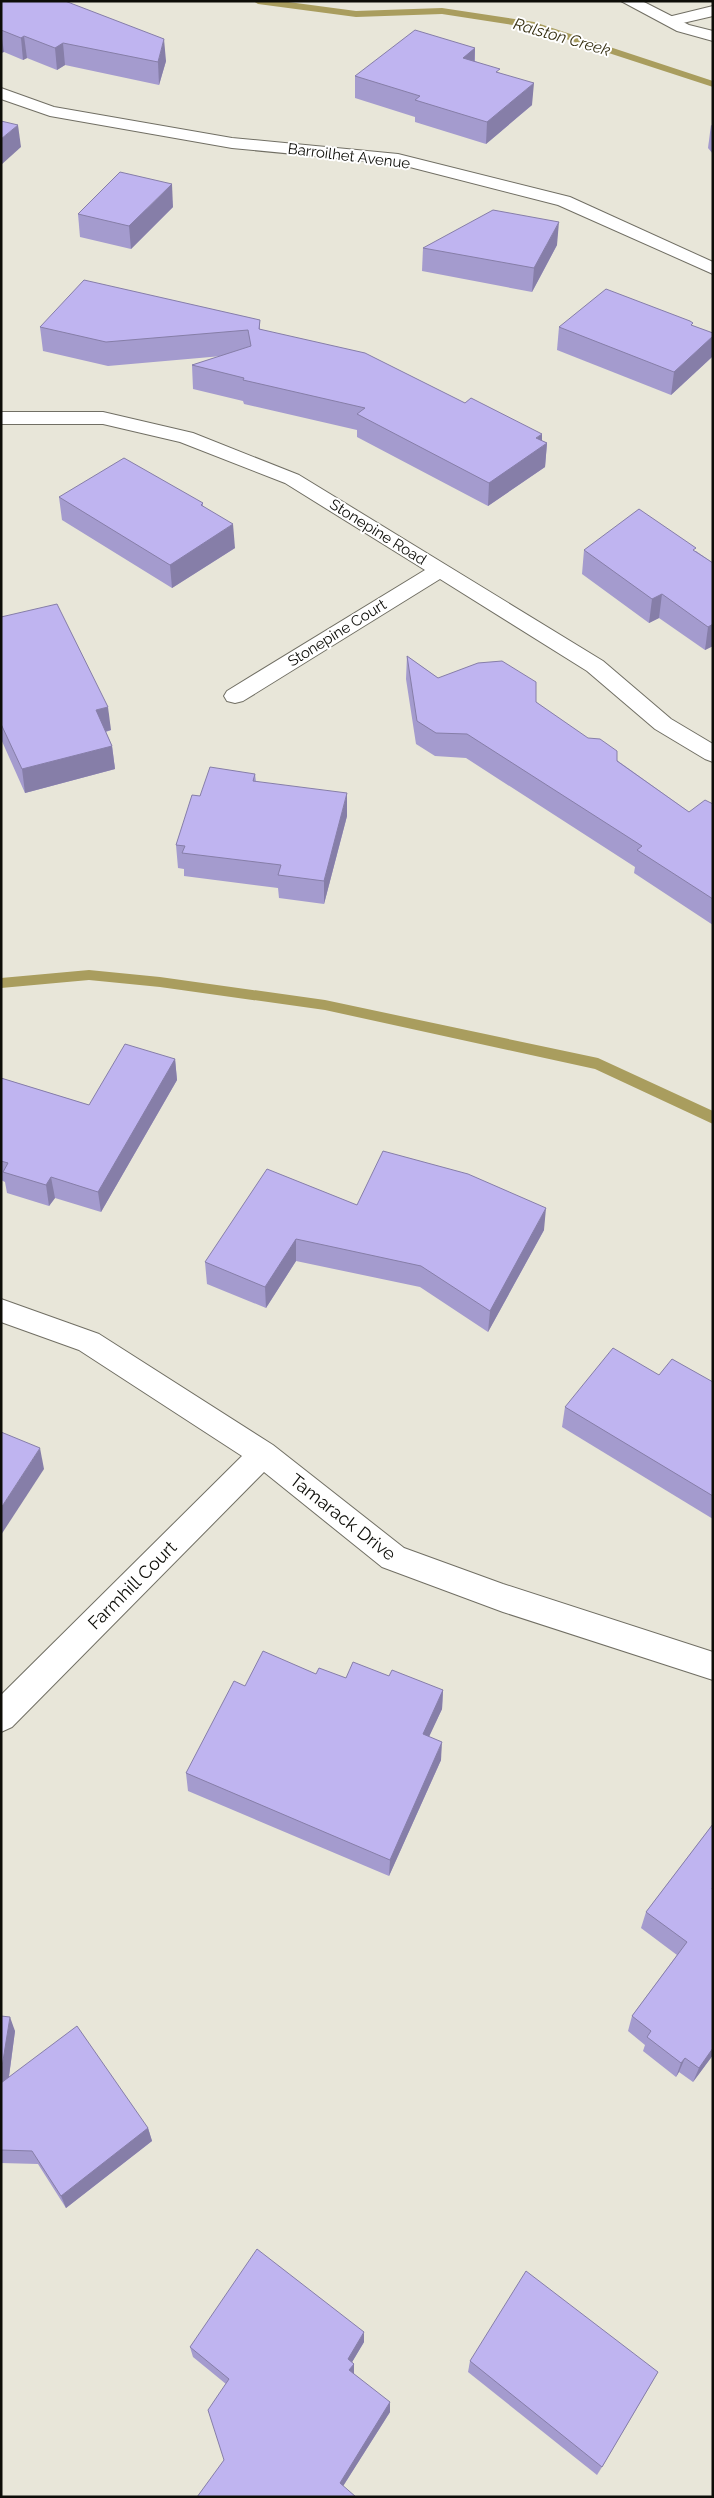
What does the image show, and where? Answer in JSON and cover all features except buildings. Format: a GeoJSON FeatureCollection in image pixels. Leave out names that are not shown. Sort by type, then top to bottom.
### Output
{"type":"FeatureCollection","features":[{"type":"Feature","properties":{"kind":"street"},"geometry":{"type":"LineString","coordinates":[[629,1],[683,28],[713,36]]}},
{"type":"Feature","properties":{"kind":"street"},"geometry":{"type":"LineString","coordinates":[[670,21],[713,11]]}},
{"type":"Feature","properties":{"kind":"street","name":"Barroilhet Avenue"},"geometry":{"type":"LineString","coordinates":[[1,93],[50,110],[232,143],[398,159],[564,200],[713,269]]}},
{"type":"Feature","properties":{"kind":"street","name":"Stonepine Road"},"geometry":{"type":"LineString","coordinates":[[1,418],[103,418],[186,437],[292,479],[595,666],[663,724],[713,754]]}},
{"type":"Feature","properties":{"kind":"street","name":"Stonepine Court"},"geometry":{"type":"LineString","coordinates":[[234,696],[440,570]]}},
{"type":"Feature","properties":{"kind":"street","name":"Tamarack Drive"},"geometry":{"type":"LineString","coordinates":[[1,1310],[89,1342],[263,1454],[393,1558],[503,1598],[713,1666]]}},
{"type":"Feature","properties":{"kind":"street","name":"Farmhill Court"},"geometry":{"type":"LineString","coordinates":[[1,1717],[263,1454]]}},
{"type":"Feature","properties":{"kind":"waterway","name":"Ralston Creek"},"geometry":{"type":"LineString","coordinates":[[258,1],[356,14],[442,11],[534,25],[713,84]]}},
{"type":"Feature","properties":{"kind":"waterway"},"geometry":{"type":"LineString","coordinates":[[1,983],[89,975],[160,982],[325,1005],[598,1064],[713,1118]]}}]}
